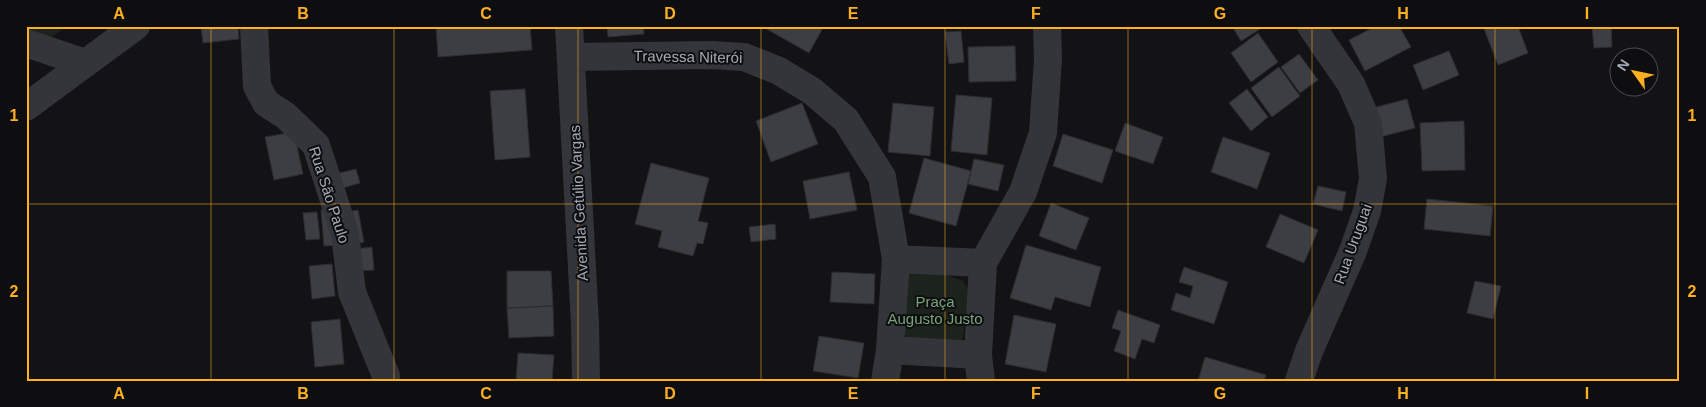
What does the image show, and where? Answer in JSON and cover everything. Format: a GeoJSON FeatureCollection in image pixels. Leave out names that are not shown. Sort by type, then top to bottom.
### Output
{"type":"FeatureCollection","features":[{"type":"Feature","properties":{"kind":"street"},"geometry":{"type":"LineString","coordinates":[[26,107],[136,26]]}},
{"type":"Feature","properties":{"kind":"street","name":"Rua São Paulo"},"geometry":{"type":"LineString","coordinates":[[254,26],[257,86],[266,103],[286,116],[316,145],[345,234],[352,292],[386,376],[386,381]]}},
{"type":"Feature","properties":{"kind":"street","name":"Avenida Getúlio Vargas"},"geometry":{"type":"LineString","coordinates":[[569,26],[585,324],[586,381]]}},
{"type":"Feature","properties":{"kind":"street"},"geometry":{"type":"LineString","coordinates":[[890,350],[980,368],[983,263],[1023,192],[1043,133],[1048,59],[1047,26]]}},
{"type":"Feature","properties":{"kind":"street","name":"Rua Uruguai"},"geometry":{"type":"LineString","coordinates":[[1299,381],[1309,351],[1367,211],[1373,179],[1368,123],[1352,84],[1311,26]]}},
{"type":"Feature","properties":{"kind":"street"},"geometry":{"type":"LineString","coordinates":[[26,43],[85,63]]}},
{"type":"Feature","properties":{"kind":"street","name":"Travessa Niterói"},"geometry":{"type":"LineString","coordinates":[[571,57],[711,55],[744,57],[779,71],[812,91],[846,120],[882,176],[896,259]]}},
{"type":"Feature","properties":{"kind":"street"},"geometry":{"type":"LineString","coordinates":[[885,381],[890,350],[896,259],[983,263]]}},
{"type":"Feature","properties":{"kind":"green space"},"geometry":{"type":"Polygon","coordinates":[[[26,26],[68,26],[46,40],[26,29],[26,26]]]}},
{"type":"Feature","properties":{"kind":"green space","name":"Praça Augusto Justo"},"geometry":{"type":"Polygon","coordinates":[[[913,271],[936,271],[963,281],[969,291],[963,338],[957,344],[909,340],[902,330],[905,277],[913,271]]]}},
{"type":"Feature","properties":{"kind":"building"},"geometry":{"type":"Polygon","coordinates":[[[201,26],[238,26],[239,39],[203,43],[201,26]]]}},
{"type":"Feature","properties":{"kind":"building"},"geometry":{"type":"Polygon","coordinates":[[[436,26],[530,26],[532,50],[438,57],[436,26]]]}},
{"type":"Feature","properties":{"kind":"building"},"geometry":{"type":"Polygon","coordinates":[[[607,26],[643,26],[644,34],[608,37],[607,26]]]}},
{"type":"Feature","properties":{"kind":"building"},"geometry":{"type":"Polygon","coordinates":[[[766,26],[824,26],[809,53],[765,28],[766,26]]]}},
{"type":"Feature","properties":{"kind":"building"},"geometry":{"type":"Polygon","coordinates":[[[1232,26],[1265,26],[1241,41],[1232,26]]]}},
{"type":"Feature","properties":{"kind":"building"},"geometry":{"type":"Polygon","coordinates":[[[1376,26],[1399,26],[1411,47],[1365,71],[1349,40],[1376,26]]]}},
{"type":"Feature","properties":{"kind":"building"},"geometry":{"type":"Polygon","coordinates":[[[1483,26],[1518,26],[1528,53],[1498,65],[1483,26]]]}},
{"type":"Feature","properties":{"kind":"building"},"geometry":{"type":"Polygon","coordinates":[[[1611,26],[1612,47],[1594,48],[1592,27],[1611,26]]]}},
{"type":"Feature","properties":{"kind":"building"},"geometry":{"type":"Polygon","coordinates":[[[961,31],[964,62],[949,64],[945,32],[961,31]]]}},
{"type":"Feature","properties":{"kind":"building"},"geometry":{"type":"Polygon","coordinates":[[[1258,33],[1278,62],[1251,82],[1231,53],[1258,33]]]}},
{"type":"Feature","properties":{"kind":"building"},"geometry":{"type":"Polygon","coordinates":[[[1015,46],[1016,81],[969,82],[968,47],[1015,46]]]}},
{"type":"Feature","properties":{"kind":"building"},"geometry":{"type":"Polygon","coordinates":[[[1449,51],[1459,75],[1423,90],[1413,65],[1449,51]]]}},
{"type":"Feature","properties":{"kind":"building"},"geometry":{"type":"Polygon","coordinates":[[[1299,54],[1318,80],[1300,93],[1281,67],[1299,54]]]}},
{"type":"Feature","properties":{"kind":"building"},"geometry":{"type":"Polygon","coordinates":[[[1279,67],[1300,96],[1272,117],[1251,88],[1279,67]]]}},
{"type":"Feature","properties":{"kind":"building"},"geometry":{"type":"Polygon","coordinates":[[[525,89],[530,157],[495,160],[490,91],[525,89]]]}},
{"type":"Feature","properties":{"kind":"building"},"geometry":{"type":"Polygon","coordinates":[[[1247,89],[1268,117],[1251,131],[1229,103],[1247,89]]]}},
{"type":"Feature","properties":{"kind":"building"},"geometry":{"type":"Polygon","coordinates":[[[956,95],[992,98],[987,155],[951,151],[956,95]]]}},
{"type":"Feature","properties":{"kind":"building"},"geometry":{"type":"Polygon","coordinates":[[[1407,99],[1415,128],[1380,137],[1373,108],[1407,99]]]}},
{"type":"Feature","properties":{"kind":"building"},"geometry":{"type":"Polygon","coordinates":[[[802,103],[818,144],[771,162],[756,121],[802,103]]]}},
{"type":"Feature","properties":{"kind":"building"},"geometry":{"type":"Polygon","coordinates":[[[893,103],[934,107],[930,156],[888,152],[893,103]]]}},
{"type":"Feature","properties":{"kind":"building"},"geometry":{"type":"Polygon","coordinates":[[[1464,121],[1465,170],[1422,171],[1420,123],[1464,121]]]}},
{"type":"Feature","properties":{"kind":"building"},"geometry":{"type":"Polygon","coordinates":[[[1125,123],[1163,137],[1153,164],[1115,151],[1125,123]]]}},
{"type":"Feature","properties":{"kind":"building"},"geometry":{"type":"Polygon","coordinates":[[[294,132],[303,174],[274,180],[265,137],[294,132]]]}},
{"type":"Feature","properties":{"kind":"building"},"geometry":{"type":"Polygon","coordinates":[[[1063,134],[1113,150],[1102,183],[1053,166],[1063,134]]]}},
{"type":"Feature","properties":{"kind":"building"},"geometry":{"type":"Polygon","coordinates":[[[1223,137],[1270,153],[1257,189],[1211,172],[1223,137]]]}},
{"type":"Feature","properties":{"kind":"building"},"geometry":{"type":"Polygon","coordinates":[[[924,158],[971,171],[956,226],[909,213],[924,158]]]}},
{"type":"Feature","properties":{"kind":"building"},"geometry":{"type":"Polygon","coordinates":[[[974,159],[1004,165],[998,191],[968,184],[974,159]]]}},
{"type":"Feature","properties":{"kind":"building"},"geometry":{"type":"Polygon","coordinates":[[[651,163],[709,178],[698,221],[708,223],[703,244],[697,243],[693,256],[658,247],[662,231],[635,224],[651,163]]]}},
{"type":"Feature","properties":{"kind":"building"},"geometry":{"type":"Polygon","coordinates":[[[356,169],[360,183],[339,189],[335,174],[356,169]]]}},
{"type":"Feature","properties":{"kind":"building"},"geometry":{"type":"Polygon","coordinates":[[[849,172],[857,210],[810,219],[803,181],[849,172]]]}},
{"type":"Feature","properties":{"kind":"building"},"geometry":{"type":"Polygon","coordinates":[[[1318,186],[1346,192],[1342,211],[1313,204],[1318,186]]]}},
{"type":"Feature","properties":{"kind":"building"},"geometry":{"type":"Polygon","coordinates":[[[1427,199],[1493,206],[1490,236],[1424,229],[1427,199]]]}},
{"type":"Feature","properties":{"kind":"building"},"geometry":{"type":"Polygon","coordinates":[[[1051,203],[1089,218],[1076,250],[1039,236],[1051,203]]]}},
{"type":"Feature","properties":{"kind":"building"},"geometry":{"type":"Polygon","coordinates":[[[334,209],[337,245],[324,246],[321,210],[334,209]]]}},
{"type":"Feature","properties":{"kind":"building"},"geometry":{"type":"Polygon","coordinates":[[[358,210],[364,242],[353,244],[347,212],[358,210]]]}},
{"type":"Feature","properties":{"kind":"building"},"geometry":{"type":"Polygon","coordinates":[[[317,212],[320,239],[306,240],[303,213],[317,212]]]}},
{"type":"Feature","properties":{"kind":"building"},"geometry":{"type":"Polygon","coordinates":[[[1280,214],[1318,230],[1304,263],[1266,247],[1280,214]]]}},
{"type":"Feature","properties":{"kind":"building"},"geometry":{"type":"Polygon","coordinates":[[[775,224],[776,239],[751,242],[749,227],[775,224]]]}},
{"type":"Feature","properties":{"kind":"building"},"geometry":{"type":"Polygon","coordinates":[[[1026,245],[1101,267],[1090,307],[1055,297],[1051,310],[1010,298],[1026,245]]]}},
{"type":"Feature","properties":{"kind":"building"},"geometry":{"type":"Polygon","coordinates":[[[372,247],[374,270],[356,271],[355,249],[372,247]]]}},
{"type":"Feature","properties":{"kind":"building"},"geometry":{"type":"Polygon","coordinates":[[[332,264],[335,296],[312,299],[309,266],[332,264]]]}},
{"type":"Feature","properties":{"kind":"building"},"geometry":{"type":"Polygon","coordinates":[[[1184,267],[1228,282],[1214,324],[1171,310],[1176,293],[1190,298],[1193,286],[1179,282],[1184,267]]]}},
{"type":"Feature","properties":{"kind":"building"},"geometry":{"type":"Polygon","coordinates":[[[507,271],[551,271],[553,306],[507,308],[507,271]]]}},
{"type":"Feature","properties":{"kind":"building"},"geometry":{"type":"Polygon","coordinates":[[[832,272],[875,274],[874,304],[830,302],[832,272]]]}},
{"type":"Feature","properties":{"kind":"building"},"geometry":{"type":"Polygon","coordinates":[[[1475,281],[1501,286],[1493,319],[1467,313],[1475,281]]]}},
{"type":"Feature","properties":{"kind":"building"},"geometry":{"type":"Polygon","coordinates":[[[553,306],[554,336],[509,338],[507,308],[553,306]]]}},
{"type":"Feature","properties":{"kind":"building"},"geometry":{"type":"Polygon","coordinates":[[[1118,310],[1160,325],[1154,343],[1142,339],[1135,359],[1114,351],[1121,331],[1112,328],[1118,310]]]}},
{"type":"Feature","properties":{"kind":"building"},"geometry":{"type":"Polygon","coordinates":[[[1014,315],[1056,324],[1046,372],[1005,364],[1014,315]]]}},
{"type":"Feature","properties":{"kind":"building"},"geometry":{"type":"Polygon","coordinates":[[[340,319],[344,364],[315,367],[311,322],[340,319]]]}},
{"type":"Feature","properties":{"kind":"building"},"geometry":{"type":"Polygon","coordinates":[[[819,336],[864,343],[858,378],[813,371],[819,336]]]}},
{"type":"Feature","properties":{"kind":"building"},"geometry":{"type":"Polygon","coordinates":[[[518,353],[554,355],[552,381],[516,381],[518,353]]]}},
{"type":"Feature","properties":{"kind":"building"},"geometry":{"type":"Polygon","coordinates":[[[1205,357],[1266,375],[1264,381],[1198,381],[1205,357]]]}}]}
